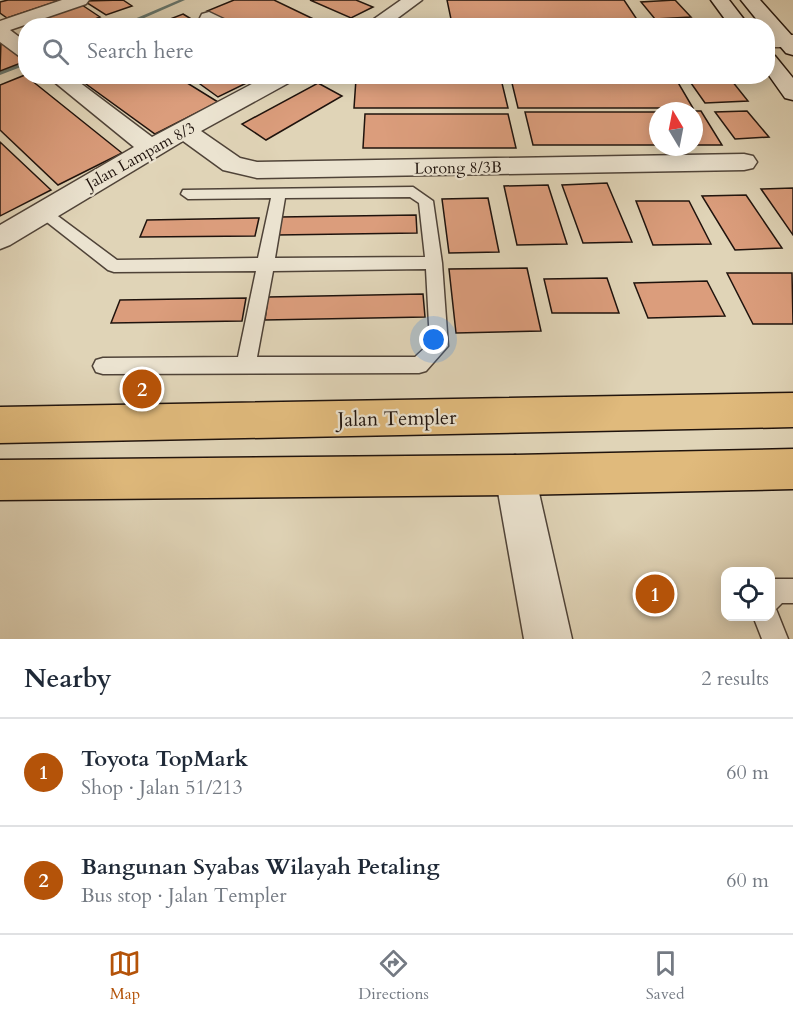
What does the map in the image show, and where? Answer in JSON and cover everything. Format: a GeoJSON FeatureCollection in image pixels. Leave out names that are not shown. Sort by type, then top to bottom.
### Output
{"type":"FeatureCollection","features":[{"type":"Feature","properties":{"kind":"main road","name":"Jalan Templer"},"geometry":{"type":"LineString","coordinates":[[0,425],[793,410]]}},
{"type":"Feature","properties":{"kind":"main road"},"geometry":{"type":"LineString","coordinates":[[0,480],[514,475],[793,469]]}},
{"type":"Feature","properties":{"kind":"street"},"geometry":{"type":"LineString","coordinates":[[35,18],[80,0]]}},
{"type":"Feature","properties":{"kind":"street"},"geometry":{"type":"LineString","coordinates":[[720,0],[734,18]]}},
{"type":"Feature","properties":{"kind":"street"},"geometry":{"type":"LineString","coordinates":[[750,0],[765,18]]}},
{"type":"Feature","properties":{"kind":"street"},"geometry":{"type":"LineString","coordinates":[[383,18],[402,2]]}},
{"type":"Feature","properties":{"kind":"street"},"geometry":{"type":"LineString","coordinates":[[0,32],[18,25]]}},
{"type":"Feature","properties":{"kind":"street"},"geometry":{"type":"LineString","coordinates":[[775,31],[785,43]]}},
{"type":"Feature","properties":{"kind":"street"},"geometry":{"type":"LineString","coordinates":[[0,32],[18,46]]}},
{"type":"Feature","properties":{"kind":"street"},"geometry":{"type":"LineString","coordinates":[[775,69],[793,93]]}},
{"type":"Feature","properties":{"kind":"street"},"geometry":{"type":"LineString","coordinates":[[67,84],[151,148]]}},
{"type":"Feature","properties":{"kind":"street","name":"Jalan Lampam 8/3"},"geometry":{"type":"LineString","coordinates":[[0,238],[151,148],[269,84]]}},
{"type":"Feature","properties":{"kind":"street","name":"Lorong 8/3B"},"geometry":{"type":"LineString","coordinates":[[184,130],[232,164],[257,170],[744,162]]}},
{"type":"Feature","properties":{"kind":"street"},"geometry":{"type":"LineString","coordinates":[[514,475],[548,639]]}},
{"type":"Feature","properties":{"kind":"lane"},"geometry":{"type":"LineString","coordinates":[[103,366],[419,364],[439,346],[434,263],[426,201],[413,192],[188,194]]}},
{"type":"Feature","properties":{"kind":"lane"},"geometry":{"type":"LineString","coordinates":[[246,366],[279,193]]}},
{"type":"Feature","properties":{"kind":"lane"},"geometry":{"type":"LineString","coordinates":[[42,212],[114,266],[434,263]]}},
{"type":"Feature","properties":{"kind":"lane"},"geometry":{"type":"LineString","coordinates":[[775,591],[793,591]]}},
{"type":"Feature","properties":{"kind":"lane"},"geometry":{"type":"LineString","coordinates":[[768,621],[775,639]]}},
{"type":"Feature","properties":{"kind":"building"},"geometry":{"type":"Polygon","coordinates":[[[61,0],[7,18],[0,13],[0,2],[61,0]]]}},
{"type":"Feature","properties":{"kind":"building"},"geometry":{"type":"Polygon","coordinates":[[[123,0],[132,6],[106,15],[84,1],[123,0]]]}},
{"type":"Feature","properties":{"kind":"building"},"geometry":{"type":"Polygon","coordinates":[[[234,0],[274,0],[311,18],[220,18],[207,11],[234,0]]]}},
{"type":"Feature","properties":{"kind":"building"},"geometry":{"type":"Polygon","coordinates":[[[310,0],[356,0],[373,7],[351,18],[310,0]]]}},
{"type":"Feature","properties":{"kind":"building"},"geometry":{"type":"Polygon","coordinates":[[[447,0],[624,0],[636,18],[451,18],[447,0]]]}},
{"type":"Feature","properties":{"kind":"building"},"geometry":{"type":"Polygon","coordinates":[[[675,0],[691,17],[654,18],[641,2],[675,0]]]}},
{"type":"Feature","properties":{"kind":"building"},"geometry":{"type":"Polygon","coordinates":[[[79,3],[100,17],[98,18],[36,18],[79,3]]]}},
{"type":"Feature","properties":{"kind":"building"},"geometry":{"type":"Polygon","coordinates":[[[183,14],[190,18],[173,18],[183,14]]]}},
{"type":"Feature","properties":{"kind":"building"},"geometry":{"type":"Polygon","coordinates":[[[1,40],[18,54],[18,64],[0,71],[1,40]]]}},
{"type":"Feature","properties":{"kind":"building"},"geometry":{"type":"Polygon","coordinates":[[[18,78],[18,84],[36,84],[122,153],[58,185],[0,130],[0,85],[18,78]]]}},
{"type":"Feature","properties":{"kind":"building"},"geometry":{"type":"Polygon","coordinates":[[[86,84],[189,84],[218,102],[155,134],[86,84]]]}},
{"type":"Feature","properties":{"kind":"building"},"geometry":{"type":"Polygon","coordinates":[[[200,84],[245,84],[218,97],[200,84]]]}},
{"type":"Feature","properties":{"kind":"building"},"geometry":{"type":"Polygon","coordinates":[[[316,84],[342,96],[266,140],[242,124],[316,84]]]}},
{"type":"Feature","properties":{"kind":"building"},"geometry":{"type":"Polygon","coordinates":[[[356,84],[502,84],[508,108],[354,108],[356,84]]]}},
{"type":"Feature","properties":{"kind":"building"},"geometry":{"type":"Polygon","coordinates":[[[512,84],[679,84],[689,102],[649,102],[649,108],[518,108],[512,84]]]}},
{"type":"Feature","properties":{"kind":"building"},"geometry":{"type":"Polygon","coordinates":[[[692,84],[734,84],[748,101],[705,103],[692,84]]]}},
{"type":"Feature","properties":{"kind":"building"},"geometry":{"type":"Polygon","coordinates":[[[747,111],[769,137],[735,139],[715,112],[747,111]]]}},
{"type":"Feature","properties":{"kind":"building"},"geometry":{"type":"Polygon","coordinates":[[[525,112],[649,112],[649,145],[533,145],[525,112]]]}},
{"type":"Feature","properties":{"kind":"building"},"geometry":{"type":"Polygon","coordinates":[[[365,114],[508,114],[516,148],[363,148],[365,114]]]}},
{"type":"Feature","properties":{"kind":"building"},"geometry":{"type":"Polygon","coordinates":[[[703,114],[722,145],[703,145],[703,114]]]}},
{"type":"Feature","properties":{"kind":"building"},"geometry":{"type":"Polygon","coordinates":[[[0,142],[51,190],[0,216],[0,142]]]}},
{"type":"Feature","properties":{"kind":"building"},"geometry":{"type":"Polygon","coordinates":[[[607,183],[632,242],[583,243],[562,185],[607,183]]]}},
{"type":"Feature","properties":{"kind":"building"},"geometry":{"type":"Polygon","coordinates":[[[548,185],[567,244],[517,245],[504,186],[548,185]]]}},
{"type":"Feature","properties":{"kind":"building"},"geometry":{"type":"Polygon","coordinates":[[[793,188],[793,235],[761,189],[793,188]]]}},
{"type":"Feature","properties":{"kind":"building"},"geometry":{"type":"Polygon","coordinates":[[[746,195],[782,248],[735,250],[702,196],[746,195]]]}},
{"type":"Feature","properties":{"kind":"building"},"geometry":{"type":"Polygon","coordinates":[[[488,198],[499,252],[449,253],[442,199],[488,198]]]}},
{"type":"Feature","properties":{"kind":"building"},"geometry":{"type":"Polygon","coordinates":[[[636,201],[689,201],[711,244],[653,245],[636,201]]]}},
{"type":"Feature","properties":{"kind":"building"},"geometry":{"type":"Polygon","coordinates":[[[416,215],[417,233],[277,235],[280,217],[416,215]]]}},
{"type":"Feature","properties":{"kind":"building"},"geometry":{"type":"Polygon","coordinates":[[[259,218],[255,236],[140,237],[147,220],[259,218]]]}},
{"type":"Feature","properties":{"kind":"building"},"geometry":{"type":"Polygon","coordinates":[[[527,268],[541,331],[456,333],[449,269],[527,268]]]}},
{"type":"Feature","properties":{"kind":"building"},"geometry":{"type":"Polygon","coordinates":[[[727,273],[792,273],[793,324],[753,324],[727,273]]]}},
{"type":"Feature","properties":{"kind":"building"},"geometry":{"type":"Polygon","coordinates":[[[607,278],[619,313],[552,313],[544,279],[607,278]]]}},
{"type":"Feature","properties":{"kind":"building"},"geometry":{"type":"Polygon","coordinates":[[[707,281],[725,316],[648,318],[634,283],[707,281]]]}},
{"type":"Feature","properties":{"kind":"building"},"geometry":{"type":"Polygon","coordinates":[[[423,294],[425,317],[265,320],[268,297],[423,294]]]}},
{"type":"Feature","properties":{"kind":"building"},"geometry":{"type":"Polygon","coordinates":[[[246,298],[242,321],[111,323],[120,300],[246,298]]]}},
{"type":"Feature","properties":{"kind":"waterway"},"geometry":{"type":"LineString","coordinates":[[139,18],[183,0]]}},
{"type":"Feature","properties":{"kind":"waterway"},"geometry":{"type":"LineString","coordinates":[[0,73],[18,66]]}},
{"type":"Feature","properties":{"kind":"place","name":"Bangunan Syabas Wilayah Petaling"},"geometry":{"type":"Point","coordinates":[142,389]}},
{"type":"Feature","properties":{"kind":"place","name":"Toyota TopMark"},"geometry":{"type":"Point","coordinates":[655,594]}}]}
